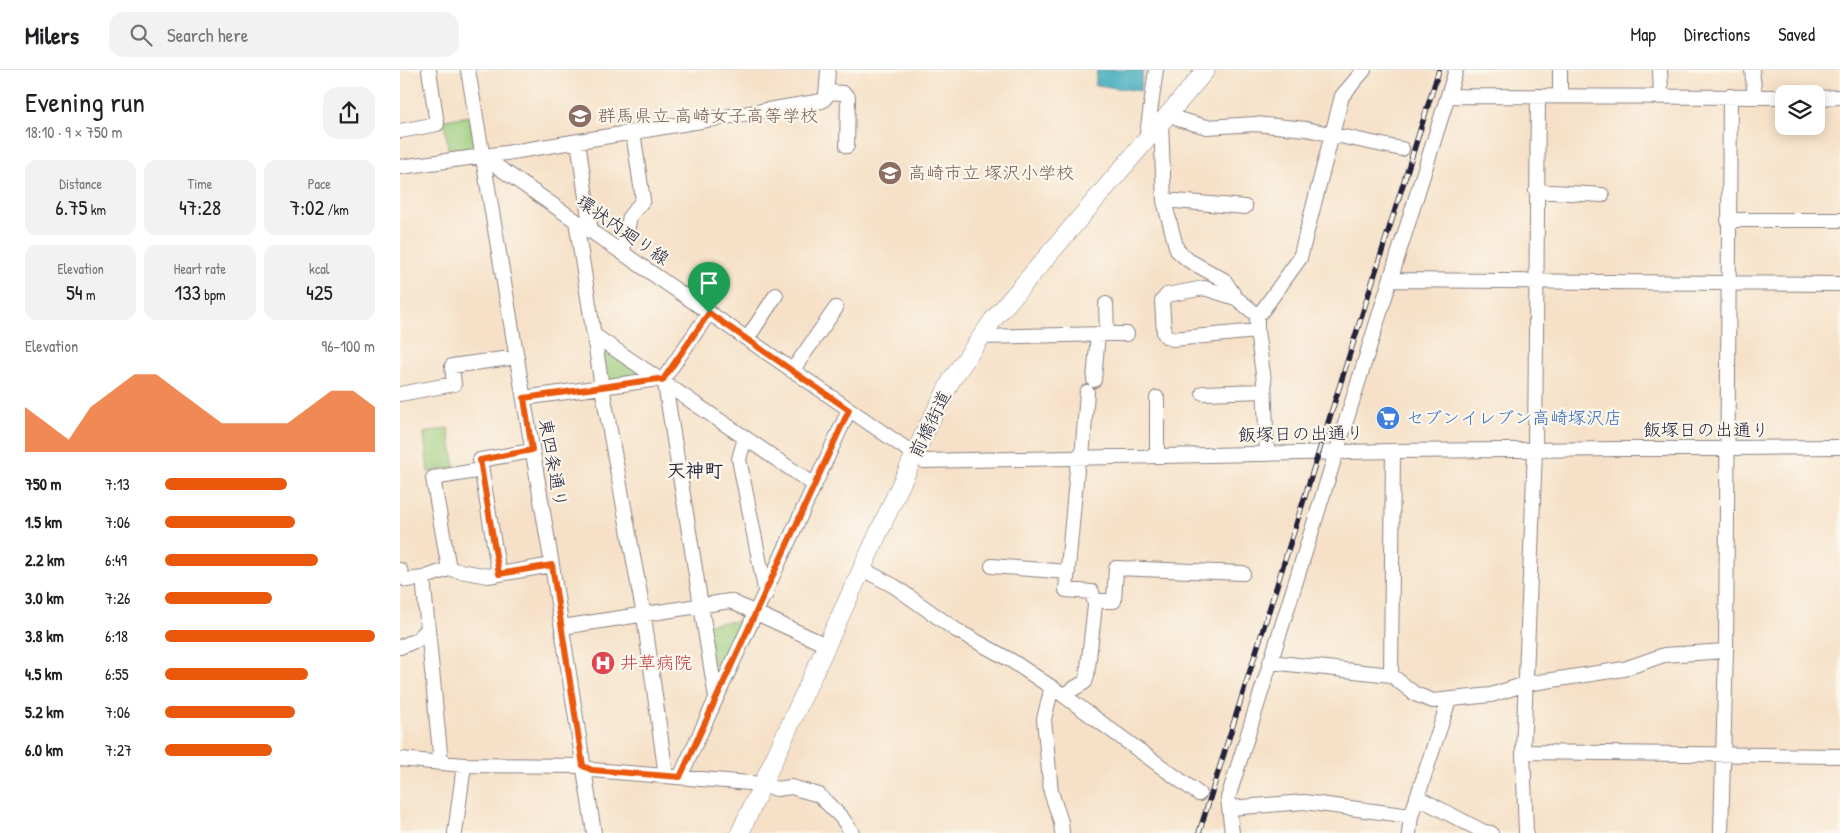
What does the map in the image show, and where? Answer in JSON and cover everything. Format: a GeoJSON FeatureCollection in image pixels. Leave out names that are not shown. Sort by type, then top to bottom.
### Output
{"type":"FeatureCollection","features":[{"type":"Feature","properties":{"kind":"main road","name":"前橋街道"},"geometry":{"type":"LineString","coordinates":[[740,833],[945,390],[980,337],[1206,70]]}},
{"type":"Feature","properties":{"kind":"street"},"geometry":{"type":"LineString","coordinates":[[400,131],[437,124],[429,70]]}},
{"type":"Feature","properties":{"kind":"street","name":"東四条通り"},"geometry":{"type":"LineString","coordinates":[[468,70],[552,565],[594,833]]}},
{"type":"Feature","properties":{"kind":"street"},"geometry":{"type":"LineString","coordinates":[[400,167],[482,156],[822,102],[826,97],[828,70]]}},
{"type":"Feature","properties":{"kind":"street"},"geometry":{"type":"LineString","coordinates":[[1146,141],[1156,70]]}},
{"type":"Feature","properties":{"kind":"street"},"geometry":{"type":"LineString","coordinates":[[1257,315],[1262,311],[1300,258],[1342,96],[1364,70]]}},
{"type":"Feature","properties":{"kind":"street"},"geometry":{"type":"LineString","coordinates":[[1232,833],[1228,798],[1456,70]]}},
{"type":"Feature","properties":{"kind":"street"},"geometry":{"type":"LineString","coordinates":[[1560,70],[1560,95]]}},
{"type":"Feature","properties":{"kind":"street"},"geometry":{"type":"LineString","coordinates":[[1660,70],[1661,96]]}},
{"type":"Feature","properties":{"kind":"street"},"geometry":{"type":"LineString","coordinates":[[1752,70],[1755,96]]}},
{"type":"Feature","properties":{"kind":"street"},"geometry":{"type":"LineString","coordinates":[[826,92],[843,93],[848,97],[847,146]]}},
{"type":"Feature","properties":{"kind":"street"},"geometry":{"type":"LineString","coordinates":[[1449,96],[1775,97]]}},
{"type":"Feature","properties":{"kind":"street"},"geometry":{"type":"LineString","coordinates":[[1526,833],[1524,752],[1535,450],[1538,96]]}},
{"type":"Feature","properties":{"kind":"street"},"geometry":{"type":"LineString","coordinates":[[1721,833],[1726,651],[1730,96]]}},
{"type":"Feature","properties":{"kind":"street"},"geometry":{"type":"LineString","coordinates":[[1825,98],[1840,97]]}},
{"type":"Feature","properties":{"kind":"street"},"geometry":{"type":"LineString","coordinates":[[1257,315],[1236,298],[1224,280],[1180,254],[1172,237],[1164,200],[1165,118],[1207,126],[1255,124],[1333,133],[1402,149]]}},
{"type":"Feature","properties":{"kind":"street"},"geometry":{"type":"LineString","coordinates":[[622,252],[630,216],[643,200],[634,132]]}},
{"type":"Feature","properties":{"kind":"street"},"geometry":{"type":"LineString","coordinates":[[578,141],[591,232]]}},
{"type":"Feature","properties":{"kind":"street","name":"環状内廻り線"},"geometry":{"type":"LineString","coordinates":[[482,156],[914,455]]}},
{"type":"Feature","properties":{"kind":"street"},"geometry":{"type":"LineString","coordinates":[[1536,191],[1602,195]]}},
{"type":"Feature","properties":{"kind":"street"},"geometry":{"type":"LineString","coordinates":[[1164,200],[1244,207]]}},
{"type":"Feature","properties":{"kind":"street"},"geometry":{"type":"LineString","coordinates":[[1728,220],[1840,220]]}},
{"type":"Feature","properties":{"kind":"street"},"geometry":{"type":"LineString","coordinates":[[576,221],[602,387],[673,777]]}},
{"type":"Feature","properties":{"kind":"street"},"geometry":{"type":"LineString","coordinates":[[1391,280],[1840,284]]}},
{"type":"Feature","properties":{"kind":"street"},"geometry":{"type":"LineString","coordinates":[[1236,298],[1204,288],[1167,295],[1162,301],[1164,333],[1167,337],[1173,339],[1257,331]]}},
{"type":"Feature","properties":{"kind":"street"},"geometry":{"type":"LineString","coordinates":[[747,339],[776,295]]}},
{"type":"Feature","properties":{"kind":"street"},"geometry":{"type":"LineString","coordinates":[[1062,833],[1061,822],[1051,792],[1044,719],[1057,691],[1085,682],[1086,676],[1094,601],[1092,592],[1066,590],[1080,458],[1090,386],[1102,334],[1106,304]]}},
{"type":"Feature","properties":{"kind":"street"},"geometry":{"type":"LineString","coordinates":[[792,371],[836,308]]}},
{"type":"Feature","properties":{"kind":"street"},"geometry":{"type":"LineString","coordinates":[[709,313],[662,381],[716,698]]}},
{"type":"Feature","properties":{"kind":"street"},"geometry":{"type":"LineString","coordinates":[[1257,315],[1264,391],[1267,454]]}},
{"type":"Feature","properties":{"kind":"street"},"geometry":{"type":"LineString","coordinates":[[980,337],[1127,334]]}},
{"type":"Feature","properties":{"kind":"street"},"geometry":{"type":"LineString","coordinates":[[594,335],[814,484]]}},
{"type":"Feature","properties":{"kind":"street"},"geometry":{"type":"LineString","coordinates":[[400,394],[454,384],[452,366],[517,357]]}},
{"type":"Feature","properties":{"kind":"street"},"geometry":{"type":"LineString","coordinates":[[524,398],[662,381]]}},
{"type":"Feature","properties":{"kind":"street"},"geometry":{"type":"LineString","coordinates":[[1203,393],[1264,391]]}},
{"type":"Feature","properties":{"kind":"street"},"geometry":{"type":"LineString","coordinates":[[1157,398],[1157,455]]}},
{"type":"Feature","properties":{"kind":"street"},"geometry":{"type":"LineString","coordinates":[[673,777],[716,698],[757,614],[849,410]]}},
{"type":"Feature","properties":{"kind":"street"},"geometry":{"type":"LineString","coordinates":[[745,438],[740,459],[766,594]]}},
{"type":"Feature","properties":{"kind":"street","name":"飯塚日の出通り"},"geometry":{"type":"LineString","coordinates":[[914,455],[924,461],[1393,451],[1840,447]]}},
{"type":"Feature","properties":{"kind":"street"},"geometry":{"type":"LineString","coordinates":[[499,574],[480,460],[532,450]]}},
{"type":"Feature","properties":{"kind":"street"},"geometry":{"type":"LineString","coordinates":[[1391,675],[1393,451]]}},
{"type":"Feature","properties":{"kind":"street"},"geometry":{"type":"LineString","coordinates":[[449,570],[433,478],[482,470]]}},
{"type":"Feature","properties":{"kind":"street"},"geometry":{"type":"LineString","coordinates":[[400,570],[403,578],[407,580],[423,578],[449,570],[482,577],[552,565]]}},
{"type":"Feature","properties":{"kind":"street"},"geometry":{"type":"LineString","coordinates":[[992,566],[1068,572]]}},
{"type":"Feature","properties":{"kind":"street"},"geometry":{"type":"LineString","coordinates":[[1094,601],[1114,601],[1116,568],[1243,573]]}},
{"type":"Feature","properties":{"kind":"street"},"geometry":{"type":"LineString","coordinates":[[862,569],[894,586],[956,630],[1012,661],[1200,794]]}},
{"type":"Feature","properties":{"kind":"street"},"geometry":{"type":"LineString","coordinates":[[423,578],[442,762]]}},
{"type":"Feature","properties":{"kind":"street"},"geometry":{"type":"LineString","coordinates":[[562,627],[644,616],[730,601],[826,645]]}},
{"type":"Feature","properties":{"kind":"street"},"geometry":{"type":"LineString","coordinates":[[400,647],[417,640],[428,629]]}},
{"type":"Feature","properties":{"kind":"street"},"geometry":{"type":"LineString","coordinates":[[1270,662],[1391,675],[1415,694],[1433,701],[1491,695],[1526,684],[1624,669],[1664,655],[1726,651]]}},
{"type":"Feature","properties":{"kind":"street"},"geometry":{"type":"LineString","coordinates":[[1409,833],[1411,816],[1449,700]]}},
{"type":"Feature","properties":{"kind":"street"},"geometry":{"type":"LineString","coordinates":[[1524,752],[1840,756]]}},
{"type":"Feature","properties":{"kind":"street"},"geometry":{"type":"LineString","coordinates":[[400,760],[464,765],[583,766],[592,770],[762,784],[777,788],[792,787],[819,795],[842,818],[852,833]]}},
{"type":"Feature","properties":{"kind":"street"},"geometry":{"type":"LineString","coordinates":[[454,833],[464,765]]}},
{"type":"Feature","properties":{"kind":"street"},"geometry":{"type":"LineString","coordinates":[[1417,797],[1484,832],[1490,833]]}},
{"type":"Feature","properties":{"kind":"street"},"geometry":{"type":"LineString","coordinates":[[1230,808],[1304,802],[1411,816]]}},
{"type":"Feature","properties":{"kind":"green space"},"geometry":{"type":"Polygon","coordinates":[[[470,116],[476,152],[449,155],[444,120],[470,116]]]}},
{"type":"Feature","properties":{"kind":"green space"},"geometry":{"type":"Polygon","coordinates":[[[597,340],[653,378],[604,385],[597,340]]]}},
{"type":"Feature","properties":{"kind":"green space"},"geometry":{"type":"Polygon","coordinates":[[[448,428],[455,467],[428,472],[424,433],[448,428]]]}},
{"type":"Feature","properties":{"kind":"green space"},"geometry":{"type":"Polygon","coordinates":[[[748,620],[725,669],[720,670],[714,666],[707,624],[748,620]]]}},
{"type":"Feature","properties":{"kind":"water"},"geometry":{"type":"Polygon","coordinates":[[[1097,70],[1143,70],[1140,91],[1095,85],[1097,70]]]}},
{"type":"Feature","properties":{"kind":"railway"},"geometry":{"type":"LineString","coordinates":[[1199,833],[1439,70]]}},
{"type":"Feature","properties":{"kind":"place","name":"群馬県立 高崎女子高等学校"},"geometry":{"type":"Point","coordinates":[580,116]}},
{"type":"Feature","properties":{"kind":"place","name":"高崎市立 塚沢小学校"},"geometry":{"type":"Point","coordinates":[890,173]}},
{"type":"Feature","properties":{"kind":"place","name":"セブンイレブン高崎塚沢店"},"geometry":{"type":"Point","coordinates":[1388,418]}},
{"type":"Feature","properties":{"kind":"place","name":"井草病院"},"geometry":{"type":"Point","coordinates":[603,663]}},
{"type":"Feature","properties":{"kind":"district","name":"天神町"},"geometry":{"type":"Point","coordinates":[695,470]}},
{"type":"Feature","properties":{"kind":"route"},"geometry":{"type":"LineString","coordinates":[[709,313],[849,410],[757,614],[680,777],[592,770],[583,766],[552,565],[499,574],[480,460],[532,450],[524,398],[658,379],[662,381],[709,313]]}}]}
